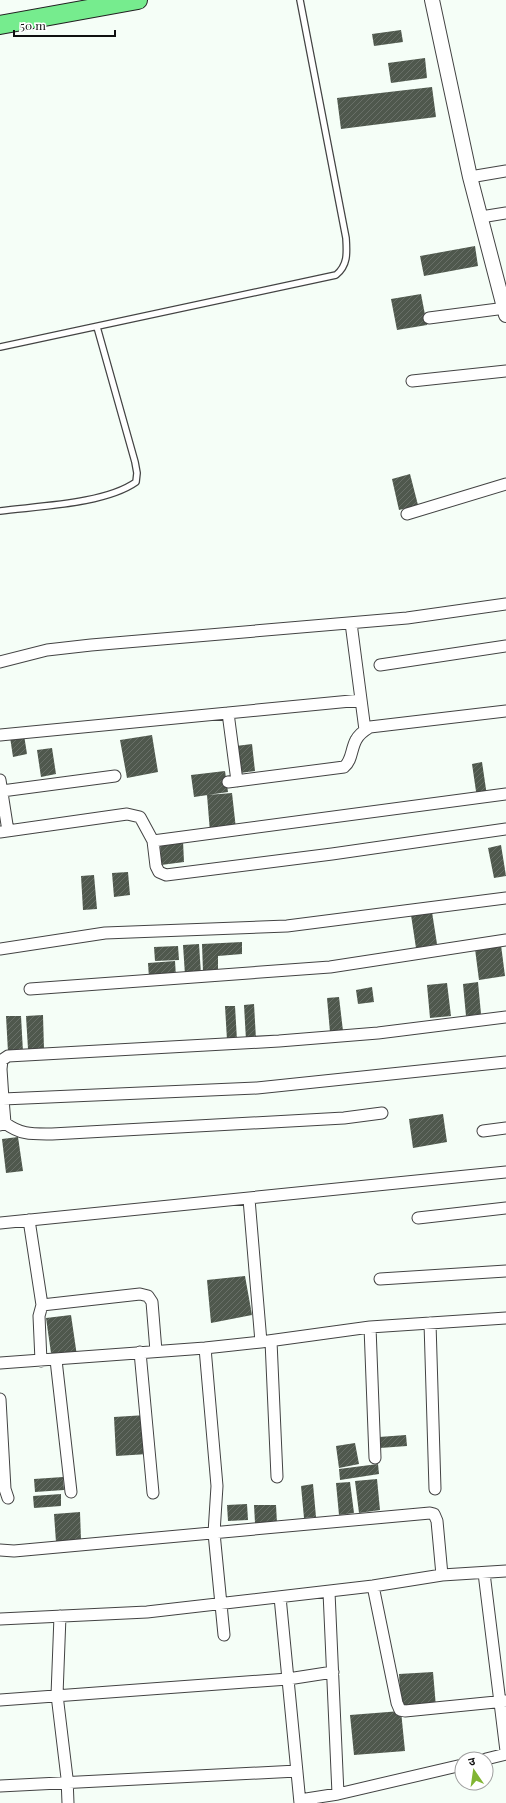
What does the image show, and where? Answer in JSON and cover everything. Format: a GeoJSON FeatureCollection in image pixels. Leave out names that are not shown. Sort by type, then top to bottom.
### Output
{"type":"FeatureCollection","features":[{"type":"Feature","properties":{"kind":"main road"},"geometry":{"type":"LineString","coordinates":[[0,25],[138,0]]}},
{"type":"Feature","properties":{"kind":"street"},"geometry":{"type":"LineString","coordinates":[[429,318],[505,311],[470,177],[432,0]]}},
{"type":"Feature","properties":{"kind":"street"},"geometry":{"type":"LineString","coordinates":[[470,177],[506,171]]}},
{"type":"Feature","properties":{"kind":"street"},"geometry":{"type":"LineString","coordinates":[[481,217],[506,213]]}},
{"type":"Feature","properties":{"kind":"street"},"geometry":{"type":"LineString","coordinates":[[412,381],[506,370]]}},
{"type":"Feature","properties":{"kind":"street"},"geometry":{"type":"LineString","coordinates":[[407,514],[506,484]]}},
{"type":"Feature","properties":{"kind":"street"},"geometry":{"type":"LineString","coordinates":[[0,662],[47,650],[407,618],[506,604]]}},
{"type":"Feature","properties":{"kind":"street"},"geometry":{"type":"LineString","coordinates":[[351,623],[365,730]]}},
{"type":"Feature","properties":{"kind":"street"},"geometry":{"type":"LineString","coordinates":[[380,665],[506,646]]}},
{"type":"Feature","properties":{"kind":"street"},"geometry":{"type":"LineString","coordinates":[[0,735],[361,700]]}},
{"type":"Feature","properties":{"kind":"street"},"geometry":{"type":"LineString","coordinates":[[228,713],[232,781],[344,767],[348,764],[356,740],[365,730],[370,727],[506,710]]}},
{"type":"Feature","properties":{"kind":"street"},"geometry":{"type":"LineString","coordinates":[[115,776],[1,786],[4,831],[127,814],[140,817],[153,841],[156,866],[159,872],[166,875],[332,854],[506,829]]}},
{"type":"Feature","properties":{"kind":"street"},"geometry":{"type":"LineString","coordinates":[[153,841],[506,794]]}},
{"type":"Feature","properties":{"kind":"street"},"geometry":{"type":"LineString","coordinates":[[0,949],[105,933],[287,926],[506,898]]}},
{"type":"Feature","properties":{"kind":"street"},"geometry":{"type":"LineString","coordinates":[[30,989],[330,967],[506,940]]}},
{"type":"Feature","properties":{"kind":"street"},"geometry":{"type":"LineString","coordinates":[[382,1113],[336,1118],[31,1134],[16,1131],[2,1124],[4,1100],[1,1070],[2,1060],[8,1056],[286,1040],[378,1032],[506,1017]]}},
{"type":"Feature","properties":{"kind":"street"},"geometry":{"type":"LineString","coordinates":[[4,1100],[257,1088],[506,1062]]}},
{"type":"Feature","properties":{"kind":"street"},"geometry":{"type":"LineString","coordinates":[[483,1131],[506,1128]]}},
{"type":"Feature","properties":{"kind":"street"},"geometry":{"type":"LineString","coordinates":[[0,1223],[506,1172]]}},
{"type":"Feature","properties":{"kind":"street"},"geometry":{"type":"LineString","coordinates":[[249,1199],[266,1342],[277,1477]]}},
{"type":"Feature","properties":{"kind":"street"},"geometry":{"type":"LineString","coordinates":[[418,1218],[506,1208]]}},
{"type":"Feature","properties":{"kind":"street"},"geometry":{"type":"LineString","coordinates":[[29,1220],[42,1305],[40,1316],[41,1361]]}},
{"type":"Feature","properties":{"kind":"street"},"geometry":{"type":"LineString","coordinates":[[380,1279],[506,1271]]}},
{"type":"Feature","properties":{"kind":"street"},"geometry":{"type":"LineString","coordinates":[[42,1305],[140,1294],[148,1296],[152,1302],[156,1351]]}},
{"type":"Feature","properties":{"kind":"street"},"geometry":{"type":"LineString","coordinates":[[0,1363],[205,1348],[266,1342],[370,1327],[506,1318]]}},
{"type":"Feature","properties":{"kind":"street"},"geometry":{"type":"LineString","coordinates":[[430,1323],[435,1489]]}},
{"type":"Feature","properties":{"kind":"street"},"geometry":{"type":"LineString","coordinates":[[370,1327],[375,1458]]}},
{"type":"Feature","properties":{"kind":"street"},"geometry":{"type":"LineString","coordinates":[[205,1348],[217,1486],[214,1533],[224,1636]]}},
{"type":"Feature","properties":{"kind":"street"},"geometry":{"type":"LineString","coordinates":[[140,1352],[153,1493]]}},
{"type":"Feature","properties":{"kind":"street"},"geometry":{"type":"LineString","coordinates":[[56,1360],[71,1492]]}},
{"type":"Feature","properties":{"kind":"street"},"geometry":{"type":"LineString","coordinates":[[0,1399],[5,1489],[8,1498]]}},
{"type":"Feature","properties":{"kind":"street"},"geometry":{"type":"LineString","coordinates":[[0,1550],[14,1551],[430,1513],[434,1514],[437,1521],[442,1576]]}},
{"type":"Feature","properties":{"kind":"street"},"geometry":{"type":"LineString","coordinates":[[0,1619],[147,1612],[329,1592],[442,1576],[506,1571]]}},
{"type":"Feature","properties":{"kind":"street"},"geometry":{"type":"LineString","coordinates":[[484,1573],[503,1702],[506,1751]]}},
{"type":"Feature","properties":{"kind":"street"},"geometry":{"type":"LineString","coordinates":[[373,1586],[396,1703],[400,1710],[405,1711],[503,1702]]}},
{"type":"Feature","properties":{"kind":"street"},"geometry":{"type":"LineString","coordinates":[[329,1592],[338,1794]]}},
{"type":"Feature","properties":{"kind":"street"},"geometry":{"type":"LineString","coordinates":[[280,1597],[300,1802],[454,1767]]}},
{"type":"Feature","properties":{"kind":"street"},"geometry":{"type":"LineString","coordinates":[[60,1616],[57,1696],[68,1783],[68,1803]]}},
{"type":"Feature","properties":{"kind":"street"},"geometry":{"type":"LineString","coordinates":[[0,1700],[288,1679],[333,1672]]}},
{"type":"Feature","properties":{"kind":"street"},"geometry":{"type":"LineString","coordinates":[[494,1757],[506,1754]]}},
{"type":"Feature","properties":{"kind":"street"},"geometry":{"type":"LineString","coordinates":[[0,1786],[297,1771]]}},
{"type":"Feature","properties":{"kind":"lane"},"geometry":{"type":"LineString","coordinates":[[0,347],[336,275],[343,269],[347,257],[346,238],[300,0]]}},
{"type":"Feature","properties":{"kind":"lane"},"geometry":{"type":"LineString","coordinates":[[0,511],[95,499],[127,489],[136,482],[137,473],[135,462],[97,327]]}},
{"type":"Feature","properties":{"kind":"building"},"geometry":{"type":"Polygon","coordinates":[[[401,30],[403,42],[374,46],[372,34],[401,30]]]}},
{"type":"Feature","properties":{"kind":"building"},"geometry":{"type":"Polygon","coordinates":[[[425,58],[427,78],[391,83],[388,63],[425,58]]]}},
{"type":"Feature","properties":{"kind":"building"},"geometry":{"type":"Polygon","coordinates":[[[432,87],[436,117],[341,129],[337,98],[432,87]]]}},
{"type":"Feature","properties":{"kind":"building"},"geometry":{"type":"Polygon","coordinates":[[[475,246],[478,266],[424,276],[420,256],[475,246]]]}},
{"type":"Feature","properties":{"kind":"building"},"geometry":{"type":"Polygon","coordinates":[[[421,294],[427,325],[397,330],[391,299],[421,294]]]}},
{"type":"Feature","properties":{"kind":"building"},"geometry":{"type":"Polygon","coordinates":[[[410,474],[418,505],[399,510],[392,479],[410,474]]]}},
{"type":"Feature","properties":{"kind":"building"},"geometry":{"type":"Polygon","coordinates":[[[24,735],[27,754],[13,757],[10,737],[24,735]]]}},
{"type":"Feature","properties":{"kind":"building"},"geometry":{"type":"Polygon","coordinates":[[[152,735],[158,772],[127,778],[120,740],[152,735]]]}},
{"type":"Feature","properties":{"kind":"building"},"geometry":{"type":"Polygon","coordinates":[[[252,744],[255,771],[240,773],[236,746],[252,744]]]}},
{"type":"Feature","properties":{"kind":"building"},"geometry":{"type":"Polygon","coordinates":[[[52,748],[56,774],[41,777],[37,750],[52,748]]]}},
{"type":"Feature","properties":{"kind":"building"},"geometry":{"type":"Polygon","coordinates":[[[482,762],[487,796],[477,798],[472,764],[482,762]]]}},
{"type":"Feature","properties":{"kind":"building"},"geometry":{"type":"Polygon","coordinates":[[[225,771],[228,792],[194,797],[191,775],[225,771]]]}},
{"type":"Feature","properties":{"kind":"building"},"geometry":{"type":"Polygon","coordinates":[[[232,793],[236,829],[210,832],[207,795],[232,793]]]}},
{"type":"Feature","properties":{"kind":"building"},"geometry":{"type":"Polygon","coordinates":[[[183,841],[184,862],[161,865],[160,844],[183,841]]]}},
{"type":"Feature","properties":{"kind":"building"},"geometry":{"type":"Polygon","coordinates":[[[501,845],[506,876],[494,878],[488,848],[501,845]]]}},
{"type":"Feature","properties":{"kind":"building"},"geometry":{"type":"Polygon","coordinates":[[[128,872],[130,895],[114,897],[112,873],[128,872]]]}},
{"type":"Feature","properties":{"kind":"building"},"geometry":{"type":"Polygon","coordinates":[[[94,875],[97,909],[83,910],[81,876],[94,875]]]}},
{"type":"Feature","properties":{"kind":"building"},"geometry":{"type":"Polygon","coordinates":[[[432,912],[437,944],[416,948],[411,915],[432,912]]]}},
{"type":"Feature","properties":{"kind":"building"},"geometry":{"type":"Polygon","coordinates":[[[242,942],[242,954],[218,956],[218,971],[203,972],[202,944],[242,942]]]}},
{"type":"Feature","properties":{"kind":"building"},"geometry":{"type":"Polygon","coordinates":[[[199,944],[201,974],[185,975],[183,945],[199,944]]]}},
{"type":"Feature","properties":{"kind":"building"},"geometry":{"type":"Polygon","coordinates":[[[501,945],[505,976],[479,980],[475,949],[501,945]]]}},
{"type":"Feature","properties":{"kind":"building"},"geometry":{"type":"Polygon","coordinates":[[[178,946],[179,960],[155,961],[154,947],[178,946]]]}},
{"type":"Feature","properties":{"kind":"building"},"geometry":{"type":"Polygon","coordinates":[[[175,961],[176,977],[149,978],[148,963],[175,961]]]}},
{"type":"Feature","properties":{"kind":"building"},"geometry":{"type":"Polygon","coordinates":[[[478,982],[481,1014],[466,1016],[463,984],[478,982]]]}},
{"type":"Feature","properties":{"kind":"building"},"geometry":{"type":"Polygon","coordinates":[[[447,983],[451,1016],[430,1018],[427,985],[447,983]]]}},
{"type":"Feature","properties":{"kind":"building"},"geometry":{"type":"Polygon","coordinates":[[[372,987],[374,1002],[358,1004],[356,990],[372,987]]]}},
{"type":"Feature","properties":{"kind":"building"},"geometry":{"type":"Polygon","coordinates":[[[339,997],[343,1031],[330,1032],[327,998],[339,997]]]}},
{"type":"Feature","properties":{"kind":"building"},"geometry":{"type":"Polygon","coordinates":[[[254,1004],[256,1039],[246,1040],[244,1005],[254,1004]]]}},
{"type":"Feature","properties":{"kind":"building"},"geometry":{"type":"Polygon","coordinates":[[[225,1006],[235,1006],[237,1040],[227,1040],[225,1006]]]}},
{"type":"Feature","properties":{"kind":"building"},"geometry":{"type":"Polygon","coordinates":[[[43,1015],[44,1049],[28,1049],[26,1016],[43,1015]]]}},
{"type":"Feature","properties":{"kind":"building"},"geometry":{"type":"Polygon","coordinates":[[[6,1016],[21,1016],[23,1052],[8,1052],[6,1016]]]}},
{"type":"Feature","properties":{"kind":"building"},"geometry":{"type":"Polygon","coordinates":[[[443,1114],[447,1142],[413,1148],[409,1119],[443,1114]]]}},
{"type":"Feature","properties":{"kind":"building"},"geometry":{"type":"Polygon","coordinates":[[[18,1137],[23,1171],[6,1173],[2,1139],[18,1137]]]}},
{"type":"Feature","properties":{"kind":"building"},"geometry":{"type":"Polygon","coordinates":[[[245,1276],[252,1315],[211,1323],[207,1280],[245,1276]]]}},
{"type":"Feature","properties":{"kind":"building"},"geometry":{"type":"Polygon","coordinates":[[[71,1315],[77,1356],[52,1360],[46,1318],[71,1315]]]}},
{"type":"Feature","properties":{"kind":"building"},"geometry":{"type":"Polygon","coordinates":[[[146,1415],[148,1454],[116,1456],[114,1417],[146,1415]]]}},
{"type":"Feature","properties":{"kind":"building"},"geometry":{"type":"Polygon","coordinates":[[[406,1435],[407,1446],[380,1448],[379,1437],[406,1435]]]}},
{"type":"Feature","properties":{"kind":"building"},"geometry":{"type":"Polygon","coordinates":[[[355,1443],[359,1464],[339,1468],[336,1446],[355,1443]]]}},
{"type":"Feature","properties":{"kind":"building"},"geometry":{"type":"Polygon","coordinates":[[[378,1464],[379,1474],[340,1480],[339,1469],[378,1464]]]}},
{"type":"Feature","properties":{"kind":"building"},"geometry":{"type":"Polygon","coordinates":[[[63,1477],[64,1490],[35,1492],[34,1479],[63,1477]]]}},
{"type":"Feature","properties":{"kind":"building"},"geometry":{"type":"Polygon","coordinates":[[[377,1479],[380,1510],[359,1513],[355,1481],[377,1479]]]}},
{"type":"Feature","properties":{"kind":"building"},"geometry":{"type":"Polygon","coordinates":[[[350,1482],[354,1513],[339,1515],[336,1483],[350,1482]]]}},
{"type":"Feature","properties":{"kind":"building"},"geometry":{"type":"Polygon","coordinates":[[[313,1484],[316,1517],[304,1518],[301,1486],[313,1484]]]}},
{"type":"Feature","properties":{"kind":"building"},"geometry":{"type":"Polygon","coordinates":[[[61,1494],[61,1506],[34,1508],[33,1496],[61,1494]]]}},
{"type":"Feature","properties":{"kind":"building"},"geometry":{"type":"Polygon","coordinates":[[[247,1504],[248,1520],[228,1521],[227,1505],[247,1504]]]}},
{"type":"Feature","properties":{"kind":"building"},"geometry":{"type":"Polygon","coordinates":[[[254,1505],[276,1505],[277,1523],[255,1523],[254,1505]]]}},
{"type":"Feature","properties":{"kind":"building"},"geometry":{"type":"Polygon","coordinates":[[[80,1512],[81,1540],[56,1542],[54,1514],[80,1512]]]}},
{"type":"Feature","properties":{"kind":"building"},"geometry":{"type":"Polygon","coordinates":[[[433,1672],[436,1707],[401,1710],[399,1674],[433,1672]]]}},
{"type":"Feature","properties":{"kind":"building"},"geometry":{"type":"Polygon","coordinates":[[[401,1711],[405,1751],[354,1755],[350,1715],[401,1711]]]}}]}
